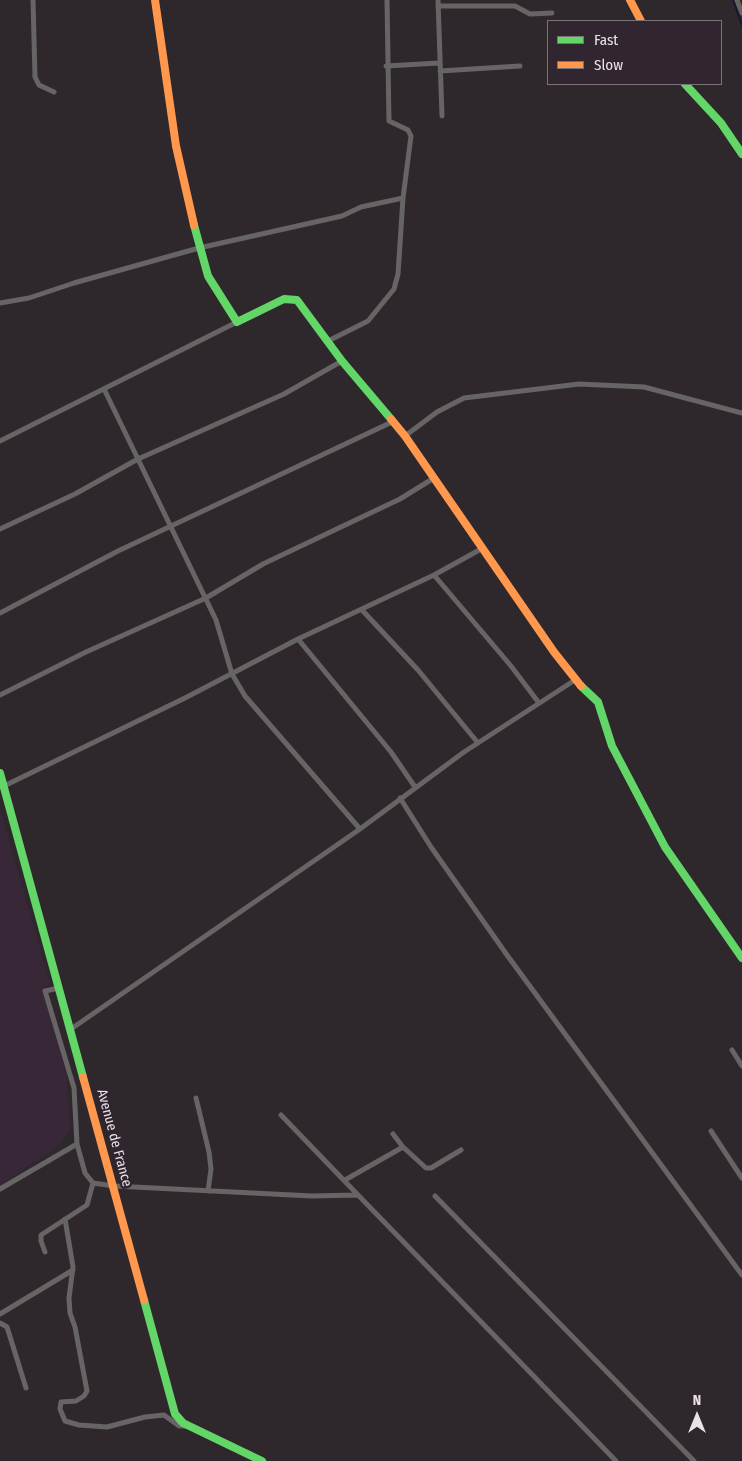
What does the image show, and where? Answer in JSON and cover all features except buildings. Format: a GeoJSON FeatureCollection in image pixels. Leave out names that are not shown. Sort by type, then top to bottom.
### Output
{"type":"FeatureCollection","features":[{"type":"Feature","properties":{"kind":"street"},"geometry":{"type":"LineString","coordinates":[[33,0],[35,77],[39,85],[54,92]]}},
{"type":"Feature","properties":{"kind":"street"},"geometry":{"type":"LineString","coordinates":[[155,0],[176,146],[199,248],[208,276],[237,322]]}},
{"type":"Feature","properties":{"kind":"street"},"geometry":{"type":"LineString","coordinates":[[328,341],[368,321],[394,288],[399,270],[403,198],[411,136],[408,130],[389,121],[386,66],[387,0]]}},
{"type":"Feature","properties":{"kind":"street"},"geometry":{"type":"LineString","coordinates":[[630,0],[640,20]]}},
{"type":"Feature","properties":{"kind":"street"},"geometry":{"type":"LineString","coordinates":[[737,0],[742,13]]}},
{"type":"Feature","properties":{"kind":"street"},"geometry":{"type":"LineString","coordinates":[[442,116],[438,3],[515,6],[532,14],[552,14]]}},
{"type":"Feature","properties":{"kind":"street"},"geometry":{"type":"LineString","coordinates":[[386,66],[439,63]]}},
{"type":"Feature","properties":{"kind":"street"},"geometry":{"type":"LineString","coordinates":[[440,71],[520,66]]}},
{"type":"Feature","properties":{"kind":"street"},"geometry":{"type":"LineString","coordinates":[[686,85],[721,123],[742,154]]}},
{"type":"Feature","properties":{"kind":"street"},"geometry":{"type":"LineString","coordinates":[[0,302],[29,298],[74,283],[199,248],[342,216],[361,207],[403,198]]}},
{"type":"Feature","properties":{"kind":"street"},"geometry":{"type":"LineString","coordinates":[[0,441],[284,299],[291,298],[297,300],[342,361],[405,436],[575,680],[598,702],[612,746],[638,800],[665,847],[742,958]]}},
{"type":"Feature","properties":{"kind":"street"},"geometry":{"type":"LineString","coordinates":[[0,529],[75,494],[138,459],[284,394],[342,361]]}},
{"type":"Feature","properties":{"kind":"street"},"geometry":{"type":"LineString","coordinates":[[405,436],[437,412],[464,398],[582,384],[644,387],[742,413]]}},
{"type":"Feature","properties":{"kind":"street"},"geometry":{"type":"LineString","coordinates":[[104,389],[218,624],[232,674],[245,696],[360,828]]}},
{"type":"Feature","properties":{"kind":"street"},"geometry":{"type":"LineString","coordinates":[[0,613],[118,551],[392,422]]}},
{"type":"Feature","properties":{"kind":"street"},"geometry":{"type":"LineString","coordinates":[[0,695],[86,652],[206,598],[268,562],[392,503],[434,478]]}},
{"type":"Feature","properties":{"kind":"street"},"geometry":{"type":"LineString","coordinates":[[4,786],[232,674],[298,639],[434,575],[483,548]]}},
{"type":"Feature","properties":{"kind":"street"},"geometry":{"type":"LineString","coordinates":[[434,575],[511,666],[539,703]]}},
{"type":"Feature","properties":{"kind":"street"},"geometry":{"type":"LineString","coordinates":[[362,610],[418,670],[478,743]]}},
{"type":"Feature","properties":{"kind":"street"},"geometry":{"type":"LineString","coordinates":[[298,639],[391,752],[415,787]]}},
{"type":"Feature","properties":{"kind":"street"},"geometry":{"type":"LineString","coordinates":[[70,1029],[360,828],[478,743],[575,680]]}},
{"type":"Feature","properties":{"kind":"street","name":"Avenue de France"},"geometry":{"type":"LineString","coordinates":[[0,773],[175,1414],[178,1419],[189,1426],[262,1461]]}},
{"type":"Feature","properties":{"kind":"street"},"geometry":{"type":"LineString","coordinates":[[400,798],[507,955],[742,1275]]}},
{"type":"Feature","properties":{"kind":"street"},"geometry":{"type":"LineString","coordinates":[[59,988],[45,991],[74,1088],[77,1144],[85,1173],[93,1182],[114,1186],[208,1191],[312,1196],[358,1195]]}},
{"type":"Feature","properties":{"kind":"street"},"geometry":{"type":"LineString","coordinates":[[732,1050],[742,1066]]}},
{"type":"Feature","properties":{"kind":"street"},"geometry":{"type":"LineString","coordinates":[[196,1098],[209,1152],[211,1169],[208,1191]]}},
{"type":"Feature","properties":{"kind":"street"},"geometry":{"type":"LineString","coordinates":[[281,1114],[616,1461]]}},
{"type":"Feature","properties":{"kind":"street"},"geometry":{"type":"LineString","coordinates":[[711,1131],[742,1178]]}},
{"type":"Feature","properties":{"kind":"street"},"geometry":{"type":"LineString","coordinates":[[393,1134],[403,1147],[422,1166],[428,1169],[460,1150]]}},
{"type":"Feature","properties":{"kind":"street"},"geometry":{"type":"LineString","coordinates":[[0,1189],[77,1144]]}},
{"type":"Feature","properties":{"kind":"street"},"geometry":{"type":"LineString","coordinates":[[345,1180],[403,1147]]}},
{"type":"Feature","properties":{"kind":"street"},"geometry":{"type":"LineString","coordinates":[[45,1252],[40,1241],[41,1235],[87,1205],[93,1182]]}},
{"type":"Feature","properties":{"kind":"street"},"geometry":{"type":"LineString","coordinates":[[435,1196],[694,1461]]}},
{"type":"Feature","properties":{"kind":"street"},"geometry":{"type":"LineString","coordinates":[[65,1219],[73,1270],[69,1298],[70,1313],[75,1327],[86,1391],[84,1396],[76,1400],[61,1402],[60,1409],[65,1421],[79,1425],[107,1426],[164,1415],[178,1426],[189,1426]]}},
{"type":"Feature","properties":{"kind":"street"},"geometry":{"type":"LineString","coordinates":[[0,1314],[73,1270]]}},
{"type":"Feature","properties":{"kind":"street"},"geometry":{"type":"LineString","coordinates":[[0,1323],[6,1326],[26,1388]]}},
{"type":"Feature","properties":{"kind":"shaded area"},"geometry":{"type":"Polygon","coordinates":[[[0,809],[50,984],[42,990],[66,1073],[71,1127],[59,1146],[0,1185],[0,809]]]}},
{"type":"Feature","properties":{"kind":"waterway"},"geometry":{"type":"LineString","coordinates":[[733,0],[742,25]]}},
{"type":"Feature","properties":{"kind":"traffic: fast"},"geometry":{"type":"LineString","coordinates":[[686,85],[721,123],[742,154]]}},
{"type":"Feature","properties":{"kind":"traffic: fast"},"geometry":{"type":"LineString","coordinates":[[194,225],[208,276],[237,322],[284,299],[297,300],[342,361],[391,419]]}},
{"type":"Feature","properties":{"kind":"traffic: fast"},"geometry":{"type":"LineString","coordinates":[[581,686],[598,702],[612,746],[665,847],[742,958]]}},
{"type":"Feature","properties":{"kind":"traffic: fast"},"geometry":{"type":"LineString","coordinates":[[0,773],[83,1077]]}},
{"type":"Feature","properties":{"kind":"traffic: fast"},"geometry":{"type":"LineString","coordinates":[[144,1300],[175,1414],[183,1423],[262,1461]]}},
{"type":"Feature","properties":{"kind":"traffic: slow"},"geometry":{"type":"LineString","coordinates":[[155,0],[176,146],[194,225]]}},
{"type":"Feature","properties":{"kind":"traffic: slow"},"geometry":{"type":"LineString","coordinates":[[630,0],[640,20]]}},
{"type":"Feature","properties":{"kind":"traffic: slow"},"geometry":{"type":"LineString","coordinates":[[391,419],[405,436],[554,652],[581,686]]}},
{"type":"Feature","properties":{"kind":"traffic: slow"},"geometry":{"type":"LineString","coordinates":[[83,1077],[144,1300]]}}]}
